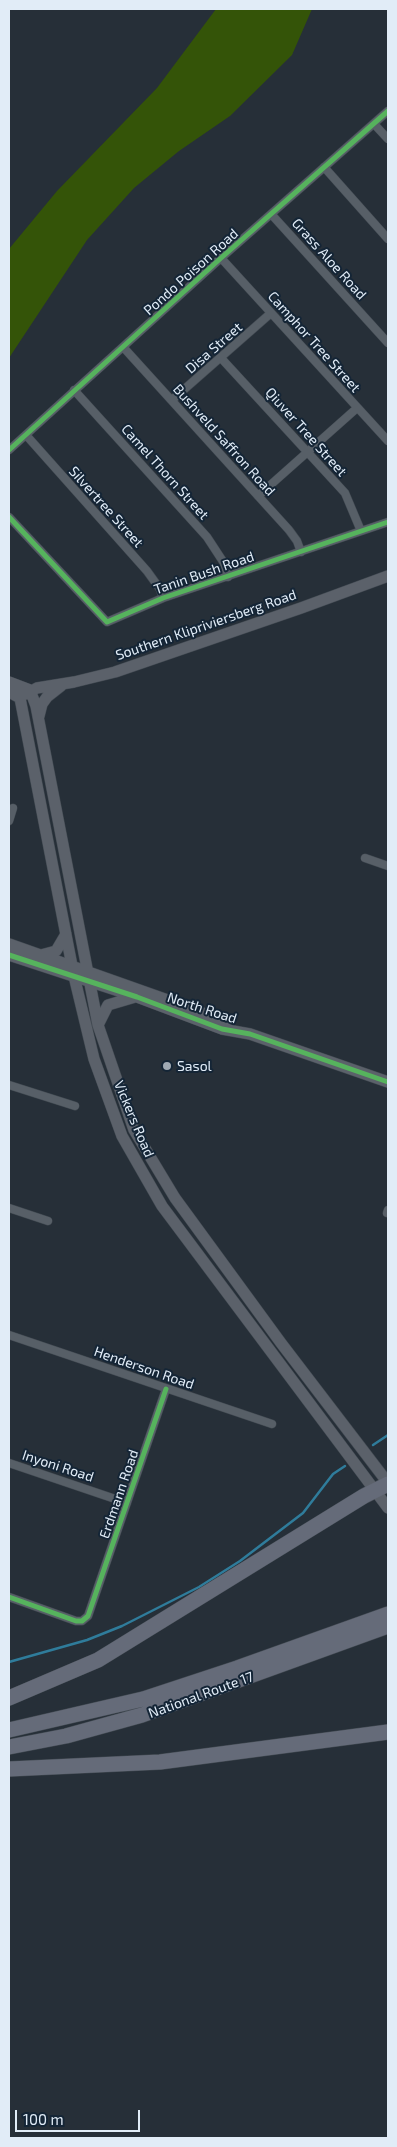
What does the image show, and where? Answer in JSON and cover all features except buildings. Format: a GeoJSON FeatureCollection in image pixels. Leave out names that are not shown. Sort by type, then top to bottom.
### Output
{"type":"FeatureCollection","features":[{"type":"Feature","properties":{"kind":"highway"},"geometry":{"type":"LineString","coordinates":[[9,1698],[98,1660],[384,1486]]}},
{"type":"Feature","properties":{"kind":"highway"},"geometry":{"type":"LineString","coordinates":[[9,1730],[143,1699],[237,1668],[388,1614]]}},
{"type":"Feature","properties":{"kind":"highway","name":"National Route 17"},"geometry":{"type":"LineString","coordinates":[[9,1747],[66,1736],[142,1715],[388,1626]]}},
{"type":"Feature","properties":{"kind":"highway"},"geometry":{"type":"LineString","coordinates":[[9,1769],[160,1762],[388,1732]]}},
{"type":"Feature","properties":{"kind":"main road","name":"Southern Klipriviersberg Road"},"geometry":{"type":"LineString","coordinates":[[9,682],[30,690],[63,685],[153,659],[388,576]]}},
{"type":"Feature","properties":{"kind":"main road"},"geometry":{"type":"LineString","coordinates":[[38,719],[42,704],[63,685]]}},
{"type":"Feature","properties":{"kind":"main road"},"geometry":{"type":"LineString","coordinates":[[9,692],[20,698],[30,690]]}},
{"type":"Feature","properties":{"kind":"main road","name":"Vickers Road"},"geometry":{"type":"LineString","coordinates":[[30,690],[38,719],[98,1025],[131,1124],[158,1173],[384,1486],[388,1508]]}},
{"type":"Feature","properties":{"kind":"main road","name":"Vickers Road"},"geometry":{"type":"LineString","coordinates":[[20,698],[73,971],[94,1059],[111,1110],[138,1167],[162,1206],[241,1314],[384,1486]]}},
{"type":"Feature","properties":{"kind":"main road"},"geometry":{"type":"LineString","coordinates":[[41,955],[56,951],[66,934]]}},
{"type":"Feature","properties":{"kind":"main road","name":"North Road"},"geometry":{"type":"LineString","coordinates":[[9,944],[41,955],[73,971]]}},
{"type":"Feature","properties":{"kind":"main road","name":"North Road"},"geometry":{"type":"LineString","coordinates":[[9,955],[73,971],[210,1016],[250,1034],[388,1082]]}},
{"type":"Feature","properties":{"kind":"main road","name":"North Road"},"geometry":{"type":"LineString","coordinates":[[89,976],[137,997],[222,1029],[250,1034]]}},
{"type":"Feature","properties":{"kind":"main road"},"geometry":{"type":"LineString","coordinates":[[98,1025],[100,1016],[108,1005],[137,997]]}},
{"type":"Feature","properties":{"kind":"street","name":"Pondo Poison Road"},"geometry":{"type":"LineString","coordinates":[[9,450],[74,390],[124,348],[221,258],[388,111]]}},
{"type":"Feature","properties":{"kind":"street"},"geometry":{"type":"LineString","coordinates":[[374,124],[388,139]]}},
{"type":"Feature","properties":{"kind":"street"},"geometry":{"type":"LineString","coordinates":[[324,167],[388,238]]}},
{"type":"Feature","properties":{"kind":"street","name":"Grass Aloe Road"},"geometry":{"type":"LineString","coordinates":[[272,215],[388,343]]}},
{"type":"Feature","properties":{"kind":"street","name":"Camphor Tree Street"},"geometry":{"type":"LineString","coordinates":[[221,258],[388,442]]}},
{"type":"Feature","properties":{"kind":"street","name":"Disa Street"},"geometry":{"type":"LineString","coordinates":[[172,400],[271,313]]}},
{"type":"Feature","properties":{"kind":"street","name":"Bushveld Saffron Road"},"geometry":{"type":"LineString","coordinates":[[124,348],[289,530],[297,541],[301,552]]}},
{"type":"Feature","properties":{"kind":"street","name":"Qiuver Tree Street"},"geometry":{"type":"LineString","coordinates":[[221,358],[345,494],[361,531]]}},
{"type":"Feature","properties":{"kind":"street","name":"Camel Thorn Street"},"geometry":{"type":"LineString","coordinates":[[74,390],[207,537],[224,563],[228,577]]}},
{"type":"Feature","properties":{"kind":"street"},"geometry":{"type":"LineString","coordinates":[[258,496],[357,408]]}},
{"type":"Feature","properties":{"kind":"street","name":"Silvertree Street"},"geometry":{"type":"LineString","coordinates":[[26,435],[147,571],[160,588],[163,598]]}},
{"type":"Feature","properties":{"kind":"street","name":"Tanin Bush Road"},"geometry":{"type":"LineString","coordinates":[[9,517],[107,622],[163,598],[388,522]]}},
{"type":"Feature","properties":{"kind":"street"},"geometry":{"type":"LineString","coordinates":[[9,821],[13,808]]}},
{"type":"Feature","properties":{"kind":"street"},"geometry":{"type":"LineString","coordinates":[[365,858],[388,866]]}},
{"type":"Feature","properties":{"kind":"street"},"geometry":{"type":"LineString","coordinates":[[9,1085],[75,1106]]}},
{"type":"Feature","properties":{"kind":"street"},"geometry":{"type":"LineString","coordinates":[[9,1208],[48,1221]]}},
{"type":"Feature","properties":{"kind":"street","name":"Henderson Road"},"geometry":{"type":"LineString","coordinates":[[9,1335],[272,1424]]}},
{"type":"Feature","properties":{"kind":"street","name":"Erdmann Road"},"geometry":{"type":"LineString","coordinates":[[9,1597],[82,1621],[88,1616],[166,1389]]}},
{"type":"Feature","properties":{"kind":"street","name":"Inyoni Road"},"geometry":{"type":"LineString","coordinates":[[9,1463],[127,1503]]}},
{"type":"Feature","properties":{"kind":"green space"},"geometry":{"type":"Polygon","coordinates":[[[216,9],[312,9],[292,55],[230,116],[179,151],[134,188],[87,240],[9,358],[9,249],[57,191],[157,88],[216,9]]]}},
{"type":"Feature","properties":{"kind":"waterway"},"geometry":{"type":"LineString","coordinates":[[373,1445],[388,1435]]}},
{"type":"Feature","properties":{"kind":"waterway"},"geometry":{"type":"LineString","coordinates":[[9,1662],[87,1640],[122,1626],[199,1587],[240,1561],[303,1513],[333,1474],[345,1466]]}},
{"type":"Feature","properties":{"kind":"cycle path"},"geometry":{"type":"LineString","coordinates":[[9,450],[221,258],[388,111]]}},
{"type":"Feature","properties":{"kind":"cycle path"},"geometry":{"type":"LineString","coordinates":[[9,517],[107,622],[163,598],[388,522]]}},
{"type":"Feature","properties":{"kind":"cycle path"},"geometry":{"type":"LineString","coordinates":[[9,955],[137,997],[222,1029],[250,1034],[388,1082]]}},
{"type":"Feature","properties":{"kind":"cycle path"},"geometry":{"type":"LineString","coordinates":[[9,1597],[76,1621],[82,1621],[88,1616],[166,1389]]}},
{"type":"Feature","properties":{"kind":"place","name":"Sasol"},"geometry":{"type":"Point","coordinates":[167,1066]}}]}
